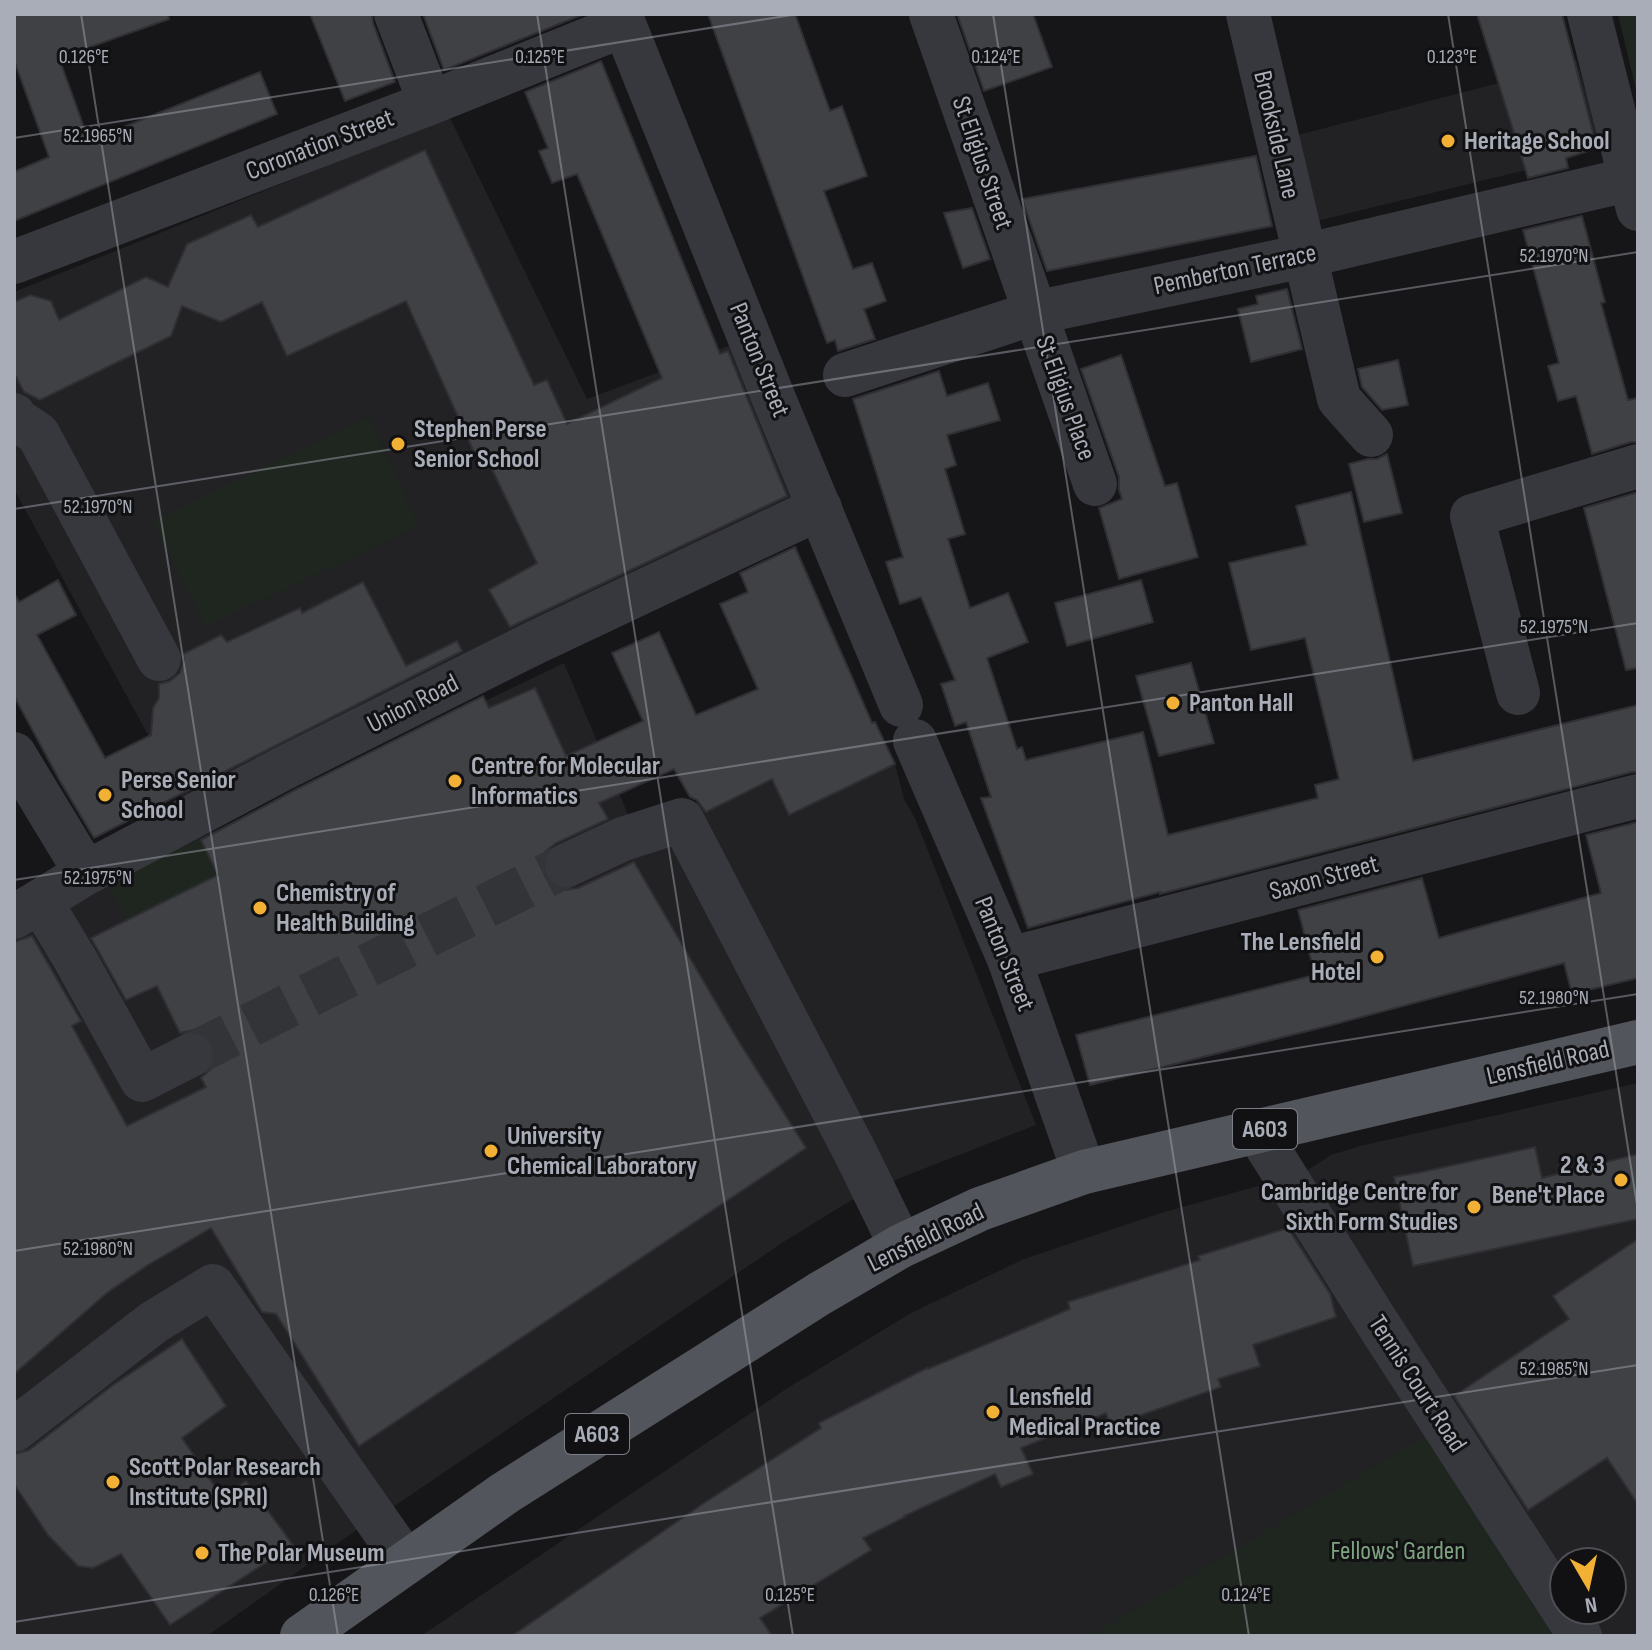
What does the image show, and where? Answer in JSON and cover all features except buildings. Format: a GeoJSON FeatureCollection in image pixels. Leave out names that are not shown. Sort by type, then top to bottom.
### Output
{"type":"FeatureCollection","features":[{"type":"Feature","properties":{"kind":"main road","name":"Lensfield Road"},"geometry":{"type":"LineString","coordinates":[[302,1636],[562,1456],[819,1294],[901,1246],[980,1209],[1084,1172],[1638,1042]]}},
{"type":"Feature","properties":{"kind":"street"},"geometry":{"type":"LineString","coordinates":[[396,14],[430,103]]}},
{"type":"Feature","properties":{"kind":"street","name":"St Eligius Street"},"geometry":{"type":"LineString","coordinates":[[931,14],[1034,313]]}},
{"type":"Feature","properties":{"kind":"street","name":"Brookside Lane"},"geometry":{"type":"LineString","coordinates":[[1248,14],[1339,399],[1371,435]]}},
{"type":"Feature","properties":{"kind":"street"},"geometry":{"type":"LineString","coordinates":[[1589,14],[1634,194]]}},
{"type":"Feature","properties":{"kind":"street","name":"Coronation Street"},"geometry":{"type":"LineString","coordinates":[[14,262],[430,103],[622,19]]}},
{"type":"Feature","properties":{"kind":"street","name":"Panton Street"},"geometry":{"type":"LineString","coordinates":[[622,19],[774,399],[1009,959],[1084,1172]]}},
{"type":"Feature","properties":{"kind":"street","name":"Pemberton Terrace"},"geometry":{"type":"LineString","coordinates":[[845,375],[1034,313],[1304,256],[1634,194]]}},
{"type":"Feature","properties":{"kind":"street","name":"St Eligius Place"},"geometry":{"type":"LineString","coordinates":[[1034,313],[1095,484]]}},
{"type":"Feature","properties":{"kind":"street"},"geometry":{"type":"LineString","coordinates":[[14,415],[38,434],[159,659]]}},
{"type":"Feature","properties":{"kind":"street"},"geometry":{"type":"LineString","coordinates":[[1518,693],[1472,516],[1638,466]]}},
{"type":"Feature","properties":{"kind":"street","name":"Union Road"},"geometry":{"type":"LineString","coordinates":[[27,909],[86,873],[284,768],[534,643],[820,508]]}},
{"type":"Feature","properties":{"kind":"street"},"geometry":{"type":"LineString","coordinates":[[14,754],[86,873]]}},
{"type":"Feature","properties":{"kind":"street","name":"Saxon Street"},"geometry":{"type":"LineString","coordinates":[[1009,959],[1638,796]]}},
{"type":"Feature","properties":{"kind":"street"},"geometry":{"type":"LineString","coordinates":[[567,865],[623,839],[682,820],[901,1246]]}},
{"type":"Feature","properties":{"kind":"street"},"geometry":{"type":"LineString","coordinates":[[27,909],[75,959],[142,1080],[191,1055]]}},
{"type":"Feature","properties":{"kind":"street","name":"Tennis Court Road"},"geometry":{"type":"LineString","coordinates":[[1257,1131],[1580,1636]]}},
{"type":"Feature","properties":{"kind":"street"},"geometry":{"type":"LineString","coordinates":[[14,1430],[154,1322],[213,1286],[406,1562]]}},
{"type":"Feature","properties":{"kind":"shaded area","name":"Heritage School"},"geometry":{"type":"Polygon","coordinates":[[[1576,60],[1603,146],[1526,170],[1317,221],[1294,136],[1576,60]]]}},
{"type":"Feature","properties":{"kind":"shaded area","name":"Stephen Perse Senior School"},"geometry":{"type":"Polygon","coordinates":[[[449,116],[587,399],[731,345],[804,500],[185,803],[14,489],[14,292],[449,116]]]}},
{"type":"Feature","properties":{"kind":"shaded area","name":"University Chemical Laboratory"},"geometry":{"type":"Polygon","coordinates":[[[564,663],[635,831],[731,786],[781,768],[875,722],[895,764],[904,799],[915,818],[1036,1125],[850,1201],[785,1241],[355,1531],[207,1636],[14,1636],[14,932],[108,882],[564,663]]]}},
{"type":"Feature","properties":{"kind":"shaded area"},"geometry":{"type":"Polygon","coordinates":[[[1638,1083],[1638,1636],[1595,1636],[1588,1626],[1628,1626],[1628,1546],[1548,1546],[1548,1563],[1309,1189],[1308,1170],[1331,1155],[1638,1083]]]}},
{"type":"Feature","properties":{"kind":"shaded area"},"geometry":{"type":"Polygon","coordinates":[[[1258,1186],[1283,1189],[1548,1609],[1548,1626],[1559,1626],[1565,1636],[421,1636],[786,1389],[911,1313],[1024,1259],[1161,1213],[1258,1186]]]}},
{"type":"Feature","properties":{"kind":"green space"},"geometry":{"type":"Polygon","coordinates":[[[1618,14],[1638,14],[1638,98],[1618,14]]]}},
{"type":"Feature","properties":{"kind":"green space"},"geometry":{"type":"Polygon","coordinates":[[[369,417],[418,525],[206,627],[152,521],[369,417]]]}},
{"type":"Feature","properties":{"kind":"green space"},"geometry":{"type":"Polygon","coordinates":[[[200,839],[218,875],[127,920],[108,882],[200,839]]]}},
{"type":"Feature","properties":{"kind":"green space","name":"Fellows' Garden"},"geometry":{"type":"Polygon","coordinates":[[[1425,1436],[1554,1636],[1091,1636],[1425,1436]]]}},
{"type":"Feature","properties":{"kind":"tunnel"},"geometry":{"type":"LineString","coordinates":[[191,1055],[567,865]]}},
{"type":"Feature","properties":{"kind":"place","name":"Heritage School"},"geometry":{"type":"Point","coordinates":[1448,141]}},
{"type":"Feature","properties":{"kind":"place","name":"Stephen Perse Senior School"},"geometry":{"type":"Point","coordinates":[398,444]}},
{"type":"Feature","properties":{"kind":"place","name":"Panton Hall"},"geometry":{"type":"Point","coordinates":[1173,703]}},
{"type":"Feature","properties":{"kind":"place","name":"Centre for Molecular Informatics"},"geometry":{"type":"Point","coordinates":[455,781]}},
{"type":"Feature","properties":{"kind":"place","name":"Perse Senior School"},"geometry":{"type":"Point","coordinates":[105,795]}},
{"type":"Feature","properties":{"kind":"place","name":"Chemistry of Health Building"},"geometry":{"type":"Point","coordinates":[260,908]}},
{"type":"Feature","properties":{"kind":"place","name":"The Lensfield Hotel"},"geometry":{"type":"Point","coordinates":[1377,957]}},
{"type":"Feature","properties":{"kind":"place","name":"University Chemical Laboratory"},"geometry":{"type":"Point","coordinates":[491,1151]}},
{"type":"Feature","properties":{"kind":"place","name":"2 & 3 Bene't Place"},"geometry":{"type":"Point","coordinates":[1621,1180]}},
{"type":"Feature","properties":{"kind":"place","name":"Cambridge Centre for Sixth Form Studies"},"geometry":{"type":"Point","coordinates":[1474,1207]}},
{"type":"Feature","properties":{"kind":"place","name":"Lensfield Medical Practice"},"geometry":{"type":"Point","coordinates":[993,1412]}},
{"type":"Feature","properties":{"kind":"place","name":"Scott Polar Research Institute (SPRI)"},"geometry":{"type":"Point","coordinates":[113,1482]}},
{"type":"Feature","properties":{"kind":"place","name":"The Polar Museum"},"geometry":{"type":"Point","coordinates":[202,1553]}}]}
